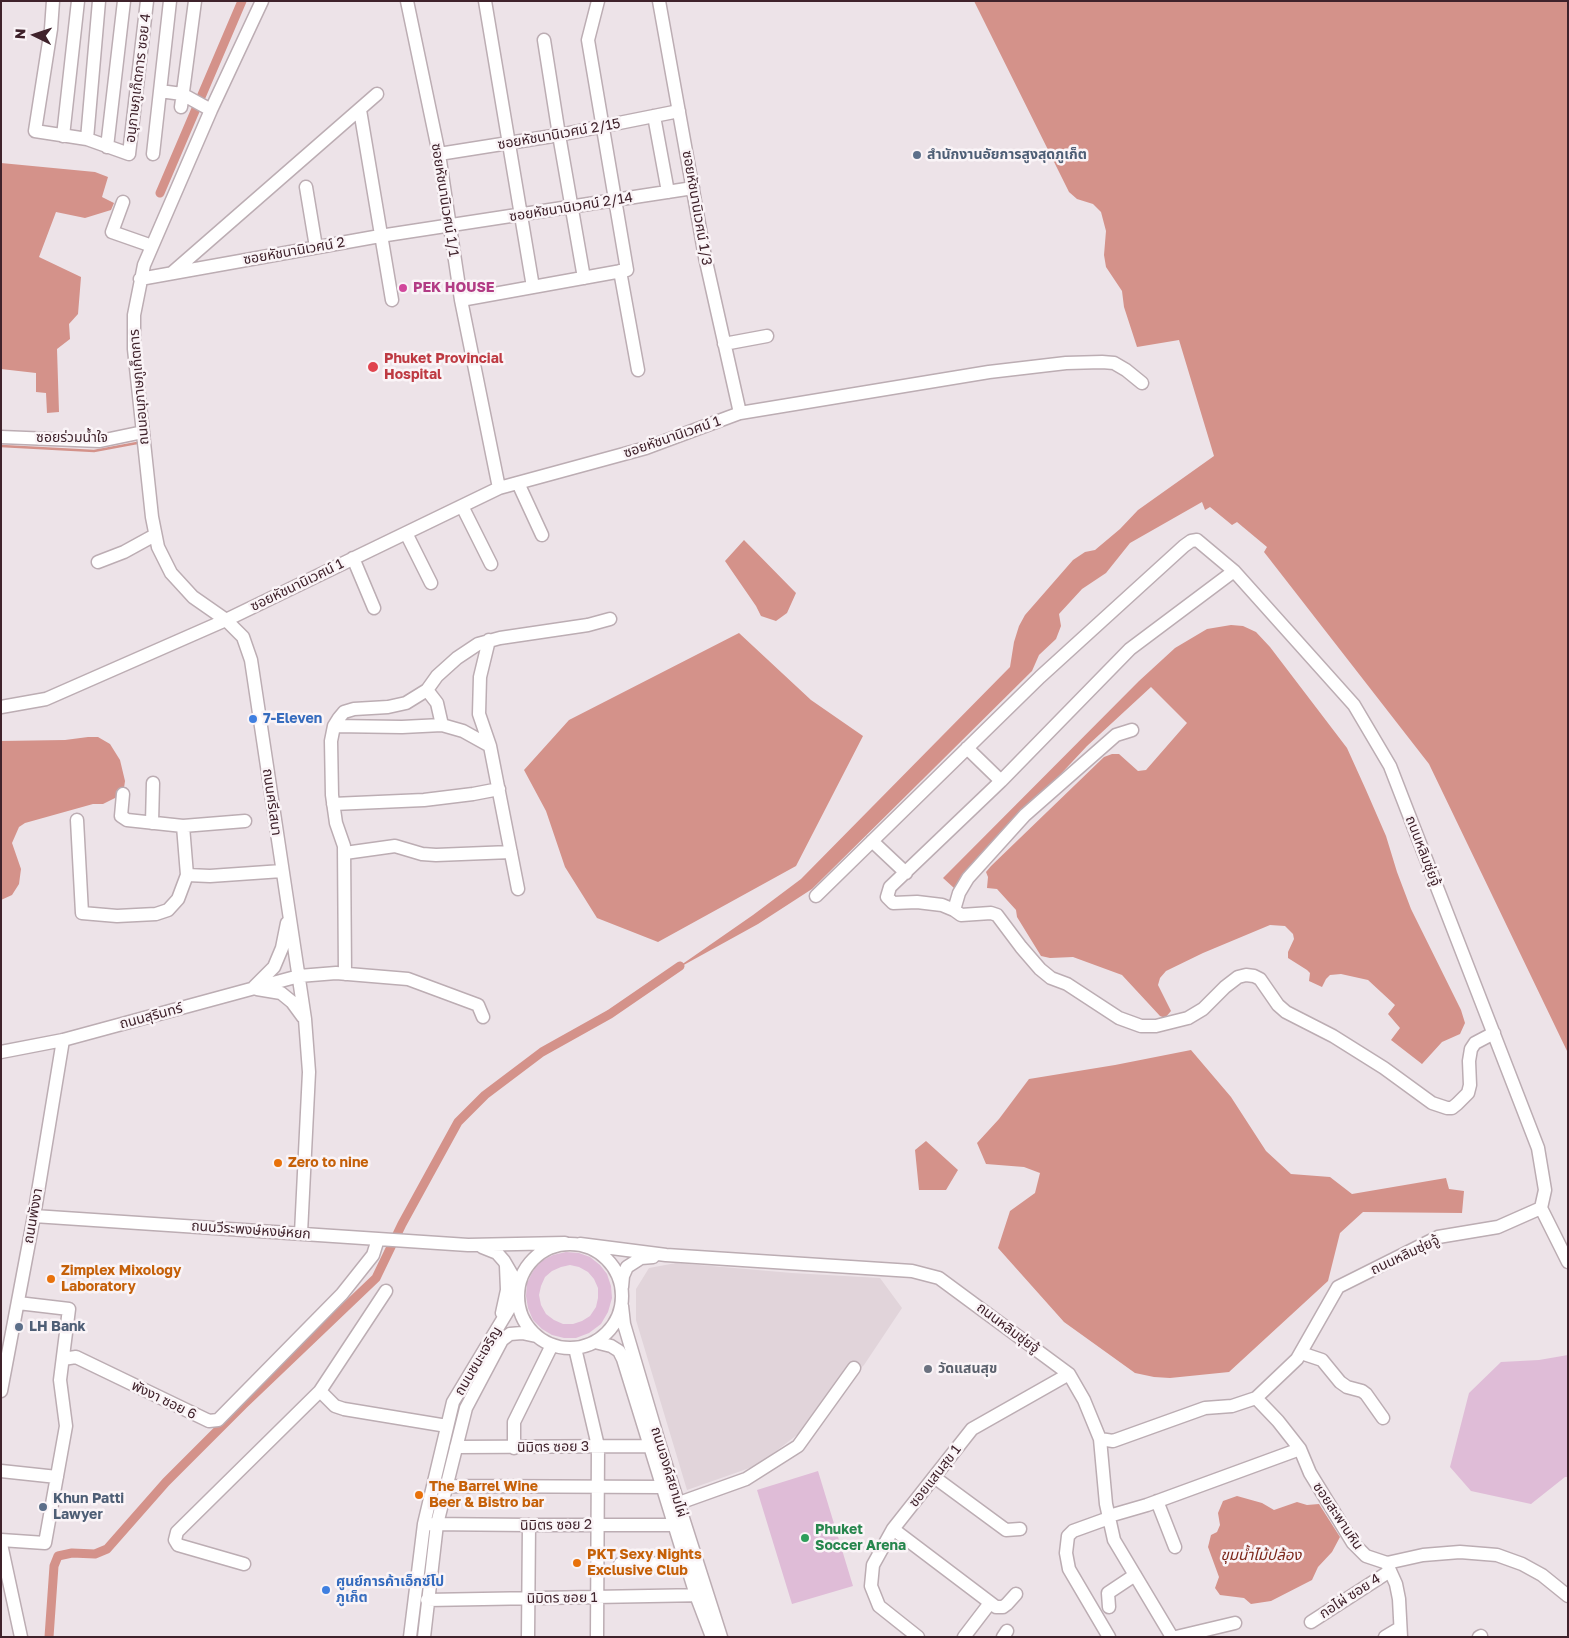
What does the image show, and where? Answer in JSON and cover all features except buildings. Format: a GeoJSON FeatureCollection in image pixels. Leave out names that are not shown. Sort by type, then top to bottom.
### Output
{"type":"FeatureCollection","features":[{"type":"Feature","properties":{"kind":"street"},"geometry":{"type":"LineString","coordinates":[[53,1],[51,29],[35,132],[86,139],[107,147],[124,1]]}},
{"type":"Feature","properties":{"kind":"street"},"geometry":{"type":"LineString","coordinates":[[63,136],[78,1]]}},
{"type":"Feature","properties":{"kind":"street"},"geometry":{"type":"LineString","coordinates":[[86,139],[99,1]]}},
{"type":"Feature","properties":{"kind":"street","name":"อนุภาษภูเก็ตการ ซอย 4"},"geometry":{"type":"LineString","coordinates":[[107,147],[129,154],[147,1]]}},
{"type":"Feature","properties":{"kind":"street"},"geometry":{"type":"LineString","coordinates":[[153,154],[170,1]]}},
{"type":"Feature","properties":{"kind":"street"},"geometry":{"type":"LineString","coordinates":[[181,108],[194,1]]}},
{"type":"Feature","properties":{"kind":"street","name":"ถนนอนุภาษภูเก็ตการ"},"geometry":{"type":"LineString","coordinates":[[226,620],[193,597],[170,573],[158,546],[152,517],[134,349],[134,315],[140,279],[152,246],[211,110],[262,1]]}},
{"type":"Feature","properties":{"kind":"street","name":"ซอยหัชนานิเวศน์ 1/1"},"geometry":{"type":"LineString","coordinates":[[407,1],[439,154],[461,300],[500,488]]}},
{"type":"Feature","properties":{"kind":"street"},"geometry":{"type":"LineString","coordinates":[[485,1],[533,287]]}},
{"type":"Feature","properties":{"kind":"street"},"geometry":{"type":"LineString","coordinates":[[598,1],[588,40],[616,200],[638,370]]}},
{"type":"Feature","properties":{"kind":"street","name":"ซอยหัชนานิเวศน์ 1/3"},"geometry":{"type":"LineString","coordinates":[[659,1],[705,257],[740,413]]}},
{"type":"Feature","properties":{"kind":"street"},"geometry":{"type":"LineString","coordinates":[[544,40],[584,278]]}},
{"type":"Feature","properties":{"kind":"street"},"geometry":{"type":"LineString","coordinates":[[160,91],[182,94],[211,110]]}},
{"type":"Feature","properties":{"kind":"street"},"geometry":{"type":"LineString","coordinates":[[173,272],[377,94]]}},
{"type":"Feature","properties":{"kind":"street"},"geometry":{"type":"LineString","coordinates":[[360,110],[392,300]]}},
{"type":"Feature","properties":{"kind":"street","name":"ซอยหัชนานิเวศน์ 2/15"},"geometry":{"type":"LineString","coordinates":[[439,154],[559,135],[679,111]]}},
{"type":"Feature","properties":{"kind":"street"},"geometry":{"type":"LineString","coordinates":[[654,116],[668,192]]}},
{"type":"Feature","properties":{"kind":"street"},"geometry":{"type":"LineString","coordinates":[[306,187],[316,247]]}},
{"type":"Feature","properties":{"kind":"street","name":"ซอยหัชนานิเวศน์ 2/14"},"geometry":{"type":"LineString","coordinates":[[450,225],[693,188]]}},
{"type":"Feature","properties":{"kind":"street"},"geometry":{"type":"LineString","coordinates":[[123,202],[112,232],[152,246]]}},
{"type":"Feature","properties":{"kind":"street","name":"ซอยหัชนานิเวศน์ 2"},"geometry":{"type":"LineString","coordinates":[[140,279],[450,225]]}},
{"type":"Feature","properties":{"kind":"street"},"geometry":{"type":"LineString","coordinates":[[461,300],[624,271]]}},
{"type":"Feature","properties":{"kind":"street"},"geometry":{"type":"LineString","coordinates":[[724,344],[767,336]]}},
{"type":"Feature","properties":{"kind":"street","name":"ซอยหัชนานิเวศน์ 1"},"geometry":{"type":"LineString","coordinates":[[226,620],[500,488],[646,448],[740,413],[989,372],[1074,362],[1114,363],[1142,383]]}},
{"type":"Feature","properties":{"kind":"street","name":"ซอยร่วมน้ำใจ"},"geometry":{"type":"LineString","coordinates":[[1,438],[100,441],[143,432]]}},
{"type":"Feature","properties":{"kind":"street"},"geometry":{"type":"LineString","coordinates":[[518,483],[542,535]]}},
{"type":"Feature","properties":{"kind":"street"},"geometry":{"type":"LineString","coordinates":[[462,506],[491,564]]}},
{"type":"Feature","properties":{"kind":"street"},"geometry":{"type":"LineString","coordinates":[[406,533],[431,583]]}},
{"type":"Feature","properties":{"kind":"street"},"geometry":{"type":"LineString","coordinates":[[98,562],[124,552],[155,535]]}},
{"type":"Feature","properties":{"kind":"street","name":"ถนนหลิมซุ่ยจู้"},"geometry":{"type":"LineString","coordinates":[[580,1244],[666,1255],[912,1270],[939,1278],[1069,1374],[1084,1400],[1100,1439],[1113,1441],[1204,1408],[1232,1406],[1256,1398],[1297,1359],[1338,1287],[1438,1237],[1498,1227],[1541,1208],[1545,1190],[1538,1148],[1390,766],[1354,705],[1234,570],[1197,540],[1191,541],[1184,546],[1120,603],[967,748]]}},
{"type":"Feature","properties":{"kind":"street"},"geometry":{"type":"LineString","coordinates":[[353,558],[374,608]]}},
{"type":"Feature","properties":{"kind":"street"},"geometry":{"type":"LineString","coordinates":[[1234,570],[1130,649],[1001,781],[906,874],[890,887],[887,897],[893,903],[917,902],[942,905],[961,915],[990,913],[997,915],[1021,947],[1040,969],[1051,978],[1067,984],[1119,1018],[1141,1026],[1156,1026],[1188,1018],[1203,1009],[1238,977],[1246,975],[1258,977],[1286,1012],[1333,1036],[1384,1068],[1432,1103],[1447,1108],[1452,1108],[1458,1104],[1468,1093],[1470,1085],[1469,1061],[1475,1043],[1494,1033]]}},
{"type":"Feature","properties":{"kind":"street"},"geometry":{"type":"LineString","coordinates":[[345,974],[345,853],[333,804],[331,741],[334,726],[344,712],[354,709],[388,707],[406,703],[427,690],[437,676],[457,658],[478,644],[489,640],[563,630],[610,618]]}},
{"type":"Feature","properties":{"kind":"street"},"geometry":{"type":"LineString","coordinates":[[1,707],[46,699],[226,620]]}},
{"type":"Feature","properties":{"kind":"street","name":"ถนนศรีเสนา"},"geometry":{"type":"LineString","coordinates":[[226,620],[243,637],[251,660],[288,917],[305,1019],[308,1072],[301,1233]]}},
{"type":"Feature","properties":{"kind":"street"},"geometry":{"type":"LineString","coordinates":[[489,640],[480,677],[478,693],[479,714],[490,746],[518,890]]}},
{"type":"Feature","properties":{"kind":"street"},"geometry":{"type":"LineString","coordinates":[[427,690],[437,703],[442,725]]}},
{"type":"Feature","properties":{"kind":"street"},"geometry":{"type":"LineString","coordinates":[[334,726],[402,727],[442,725],[463,731],[490,746]]}},
{"type":"Feature","properties":{"kind":"street"},"geometry":{"type":"LineString","coordinates":[[954,910],[959,893],[968,878],[1025,815],[1116,735],[1132,730]]}},
{"type":"Feature","properties":{"kind":"street"},"geometry":{"type":"LineString","coordinates":[[816,896],[967,748],[1001,781]]}},
{"type":"Feature","properties":{"kind":"street"},"geometry":{"type":"LineString","coordinates":[[152,823],[153,783]]}},
{"type":"Feature","properties":{"kind":"street"},"geometry":{"type":"LineString","coordinates":[[333,804],[424,800],[499,789]]}},
{"type":"Feature","properties":{"kind":"street"},"geometry":{"type":"LineString","coordinates":[[123,794],[121,816],[127,820],[183,826],[245,821]]}},
{"type":"Feature","properties":{"kind":"street"},"geometry":{"type":"LineString","coordinates":[[76,820],[82,914],[117,916],[156,914],[168,910],[178,899],[187,875],[183,826]]}},
{"type":"Feature","properties":{"kind":"street"},"geometry":{"type":"LineString","coordinates":[[872,841],[906,874]]}},
{"type":"Feature","properties":{"kind":"street"},"geometry":{"type":"LineString","coordinates":[[345,853],[395,846],[436,856],[510,852]]}},
{"type":"Feature","properties":{"kind":"street"},"geometry":{"type":"LineString","coordinates":[[187,875],[210,876],[282,871]]}},
{"type":"Feature","properties":{"kind":"street"},"geometry":{"type":"LineString","coordinates":[[252,989],[274,967],[282,948],[288,917]]}},
{"type":"Feature","properties":{"kind":"street","name":"ถนนสุรินทร์"},"geometry":{"type":"LineString","coordinates":[[1,1052],[63,1040],[299,976],[345,974],[408,979],[478,1005],[483,1017]]}},
{"type":"Feature","properties":{"kind":"street"},"geometry":{"type":"LineString","coordinates":[[252,989],[281,993],[292,1002],[305,1019]]}},
{"type":"Feature","properties":{"kind":"street","name":"ถนนพังงา"},"geometry":{"type":"LineString","coordinates":[[1,1389],[7,1339],[18,1303],[63,1040]]}},
{"type":"Feature","properties":{"kind":"street"},"geometry":{"type":"LineString","coordinates":[[1541,1208],[1568,1262]]}},
{"type":"Feature","properties":{"kind":"street","name":"ถนนวีระพงษ์หงษ์หยก"},"geometry":{"type":"LineString","coordinates":[[34,1216],[468,1245],[486,1248],[497,1253],[506,1263],[518,1290]]}},
{"type":"Feature","properties":{"kind":"street","name":"พังงา ซอย 6"},"geometry":{"type":"LineString","coordinates":[[63,1358],[76,1357],[209,1421],[218,1420],[342,1294],[373,1255],[380,1239]]}},
{"type":"Feature","properties":{"kind":"street"},"geometry":{"type":"LineString","coordinates":[[565,1243],[580,1244],[595,1249],[608,1258],[617,1271],[622,1288],[622,1306],[616,1322],[604,1336],[595,1342],[575,1348],[552,1345],[536,1336],[525,1323],[519,1307],[518,1290],[523,1273],[532,1259],[550,1247],[565,1243]]}},
{"type":"Feature","properties":{"kind":"street","name":"ถนนวีระพงษ์หงษ์หยก"},"geometry":{"type":"LineString","coordinates":[[468,1245],[565,1243]]}},
{"type":"Feature","properties":{"kind":"street","name":"ถนนหลิมซุ่ยจู้"},"geometry":{"type":"LineString","coordinates":[[622,1288],[623,1276],[627,1267],[633,1262],[641,1258],[666,1255]]}},
{"type":"Feature","properties":{"kind":"street"},"geometry":{"type":"LineString","coordinates":[[499,1326],[507,1290],[506,1263]]}},
{"type":"Feature","properties":{"kind":"street"},"geometry":{"type":"LineString","coordinates":[[244,1564],[178,1545],[175,1540],[177,1532],[320,1391],[386,1290]]}},
{"type":"Feature","properties":{"kind":"street","name":"ถนนชนะเจริญ"},"geometry":{"type":"LineString","coordinates":[[410,1637],[424,1524],[452,1402],[499,1326],[518,1290]]}},
{"type":"Feature","properties":{"kind":"street"},"geometry":{"type":"LineString","coordinates":[[1,1540],[44,1543],[66,1426],[60,1380],[69,1309],[18,1303]]}},
{"type":"Feature","properties":{"kind":"street","name":"ถนนองค์สยามไผ่"},"geometry":{"type":"LineString","coordinates":[[622,1306],[624,1324],[655,1446],[662,1487],[680,1525],[702,1595],[712,1637]]}},
{"type":"Feature","properties":{"kind":"street","name":"ถนนชนะเจริญ"},"geometry":{"type":"LineString","coordinates":[[425,1637],[427,1600],[438,1524],[466,1408],[502,1340],[510,1334],[522,1333],[536,1336]]}},
{"type":"Feature","properties":{"kind":"street","name":"ถนนองค์สยามไผ่"},"geometry":{"type":"LineString","coordinates":[[595,1342],[610,1346],[619,1351],[623,1359],[655,1446],[679,1503],[680,1525],[686,1563],[721,1637]]}},
{"type":"Feature","properties":{"kind":"street"},"geometry":{"type":"LineString","coordinates":[[514,1448],[514,1422],[552,1345]]}},
{"type":"Feature","properties":{"kind":"street"},"geometry":{"type":"LineString","coordinates":[[575,1348],[598,1446],[597,1637]]}},
{"type":"Feature","properties":{"kind":"street"},"geometry":{"type":"LineString","coordinates":[[1301,1353],[1322,1360],[1340,1382],[1347,1387],[1366,1394],[1383,1418]]}},
{"type":"Feature","properties":{"kind":"street"},"geometry":{"type":"LineString","coordinates":[[679,1503],[746,1479],[798,1446],[854,1368]]}},
{"type":"Feature","properties":{"kind":"street","name":"ซอยแสนสุข 1"},"geometry":{"type":"LineString","coordinates":[[918,1637],[879,1606],[871,1586],[873,1565],[894,1529],[972,1429],[1069,1374]]}},
{"type":"Feature","properties":{"kind":"street"},"geometry":{"type":"LineString","coordinates":[[320,1391],[335,1406],[344,1409],[447,1426]]}},
{"type":"Feature","properties":{"kind":"street","name":"ซอยสะพานหิน"},"geometry":{"type":"LineString","coordinates":[[1256,1398],[1278,1421],[1300,1449],[1310,1473],[1353,1543],[1366,1556],[1388,1567]]}},
{"type":"Feature","properties":{"kind":"street"},"geometry":{"type":"LineString","coordinates":[[1100,1439],[1109,1517],[1114,1540],[1177,1637],[1234,1623]]}},
{"type":"Feature","properties":{"kind":"street","name":"นิมิตร ซอย 3"},"geometry":{"type":"LineString","coordinates":[[456,1447],[655,1446]]}},
{"type":"Feature","properties":{"kind":"street"},"geometry":{"type":"LineString","coordinates":[[1108,1637],[1069,1569],[1066,1553],[1068,1536],[1073,1531],[1300,1449]]}},
{"type":"Feature","properties":{"kind":"street"},"geometry":{"type":"LineString","coordinates":[[1,1471],[57,1478]]}},
{"type":"Feature","properties":{"kind":"street"},"geometry":{"type":"LineString","coordinates":[[934,1477],[1006,1530],[1020,1529]]}},
{"type":"Feature","properties":{"kind":"street"},"geometry":{"type":"LineString","coordinates":[[446,1486],[662,1487]]}},
{"type":"Feature","properties":{"kind":"street"},"geometry":{"type":"LineString","coordinates":[[1157,1501],[1175,1547]]}},
{"type":"Feature","properties":{"kind":"street","name":"นิมิตร ซอย 2"},"geometry":{"type":"LineString","coordinates":[[424,1524],[529,1526],[597,1524],[680,1525]]}},
{"type":"Feature","properties":{"kind":"street"},"geometry":{"type":"LineString","coordinates":[[528,1637],[529,1526]]}},
{"type":"Feature","properties":{"kind":"street"},"geometry":{"type":"LineString","coordinates":[[894,1529],[996,1607],[1003,1607],[1008,1604],[1016,1594]]}},
{"type":"Feature","properties":{"kind":"street"},"geometry":{"type":"LineString","coordinates":[[1,1544],[21,1637]]}},
{"type":"Feature","properties":{"kind":"street"},"geometry":{"type":"LineString","coordinates":[[1385,1637],[1401,1633],[1399,1599],[1396,1584],[1388,1567],[1423,1555],[1460,1552],[1497,1555],[1522,1564],[1542,1575],[1568,1596]]}},
{"type":"Feature","properties":{"kind":"street"},"geometry":{"type":"LineString","coordinates":[[620,1564],[686,1563]]}},
{"type":"Feature","properties":{"kind":"street","name":"กอไผ่ ซอย 4"},"geometry":{"type":"LineString","coordinates":[[1311,1622],[1388,1567]]}},
{"type":"Feature","properties":{"kind":"street"},"geometry":{"type":"LineString","coordinates":[[1109,1608],[1108,1593],[1135,1575]]}},
{"type":"Feature","properties":{"kind":"street","name":"นิมิตร ซอย 1"},"geometry":{"type":"LineString","coordinates":[[427,1600],[702,1595]]}},
{"type":"Feature","properties":{"kind":"street"},"geometry":{"type":"LineString","coordinates":[[964,1637],[990,1603]]}},
{"type":"Feature","properties":{"kind":"shaded area"},"geometry":{"type":"Polygon","coordinates":[[[566,1252],[579,1253],[590,1257],[607,1274],[611,1286],[612,1298],[608,1312],[601,1324],[589,1333],[576,1338],[552,1335],[542,1329],[533,1320],[528,1308],[526,1296],[527,1283],[541,1261],[553,1255],[566,1252]],[[570,1265],[552,1271],[545,1277],[541,1286],[539,1295],[541,1305],[546,1314],[563,1324],[573,1324],[582,1321],[590,1316],[596,1307],[598,1288],[588,1272],[570,1265]]]}},
{"type":"Feature","properties":{"kind":"shaded area"},"geometry":{"type":"Polygon","coordinates":[[[676,1263],[880,1278],[902,1308],[864,1365],[829,1399],[806,1428],[758,1465],[687,1490],[636,1320],[636,1289],[649,1268],[676,1263]]]}},
{"type":"Feature","properties":{"kind":"shaded area"},"geometry":{"type":"Polygon","coordinates":[[[1568,1355],[1568,1477],[1565,1477],[1531,1504],[1471,1491],[1450,1467],[1469,1393],[1501,1362],[1539,1360],[1568,1355]]]}},
{"type":"Feature","properties":{"kind":"shaded area","name":"Phuket Soccer Arena"},"geometry":{"type":"Polygon","coordinates":[[[818,1471],[853,1586],[792,1604],[757,1490],[818,1471]]]}},
{"type":"Feature","properties":{"kind":"water"},"geometry":{"type":"Polygon","coordinates":[[[974,1],[1568,1],[1568,1053],[1429,764],[1264,552],[1267,547],[1237,522],[1232,525],[1210,507],[1205,510],[1202,502],[1130,543],[1106,573],[1082,589],[1059,614],[1061,626],[1056,639],[1039,655],[1032,671],[812,889],[758,924],[671,972],[801,879],[1010,667],[1014,642],[1025,615],[1073,560],[1085,552],[1095,550],[1120,529],[1138,510],[1214,456],[1179,340],[1137,347],[1124,307],[1122,291],[1106,267],[1104,255],[1106,231],[1101,212],[1093,204],[1077,199],[1069,192],[974,1]]]}},
{"type":"Feature","properties":{"kind":"water"},"geometry":{"type":"Polygon","coordinates":[[[1,163],[95,172],[108,177],[102,197],[114,203],[111,210],[85,218],[56,212],[39,257],[81,277],[78,314],[69,324],[70,339],[57,349],[59,412],[47,413],[46,393],[36,392],[36,373],[1,369],[1,163]]]}},
{"type":"Feature","properties":{"kind":"water"},"geometry":{"type":"Polygon","coordinates":[[[744,540],[796,593],[787,613],[776,621],[761,616],[725,561],[744,540]]]}},
{"type":"Feature","properties":{"kind":"water"},"geometry":{"type":"Polygon","coordinates":[[[1231,625],[1243,626],[1256,632],[1270,647],[1347,748],[1366,790],[1386,836],[1411,909],[1461,1010],[1465,1023],[1460,1034],[1442,1042],[1422,1064],[1391,1040],[1400,1028],[1388,1014],[1395,1005],[1368,980],[1341,974],[1330,975],[1322,987],[1309,981],[1310,973],[1288,958],[1288,952],[1294,939],[1293,934],[1285,926],[1270,925],[1166,971],[1160,978],[1158,985],[1171,1011],[1165,1018],[1160,1016],[1122,975],[1073,957],[1050,958],[1041,956],[1017,917],[1016,910],[997,889],[987,888],[988,877],[986,872],[991,866],[1104,757],[1119,754],[1138,771],[1146,770],[1187,723],[1151,687],[1087,746],[954,888],[943,878],[1139,681],[1175,648],[1207,629],[1231,625]]]}},
{"type":"Feature","properties":{"kind":"water"},"geometry":{"type":"Polygon","coordinates":[[[739,633],[811,700],[863,736],[796,866],[658,942],[597,918],[565,867],[546,811],[524,770],[569,720],[739,633]]]}},
{"type":"Feature","properties":{"kind":"water"},"geometry":{"type":"Polygon","coordinates":[[[98,737],[110,744],[120,760],[125,781],[124,788],[117,797],[103,804],[93,804],[25,823],[19,827],[12,843],[21,869],[19,884],[12,895],[1,900],[1,741],[65,740],[98,737]]]}},
{"type":"Feature","properties":{"kind":"water"},"geometry":{"type":"Polygon","coordinates":[[[1191,1050],[1231,1097],[1266,1151],[1291,1174],[1330,1177],[1352,1194],[1446,1178],[1449,1189],[1464,1191],[1462,1213],[1363,1212],[1340,1233],[1328,1281],[1229,1372],[1170,1378],[1154,1377],[1135,1373],[1064,1322],[998,1248],[1010,1211],[1035,1193],[1040,1173],[1024,1167],[986,1164],[977,1143],[999,1119],[1029,1079],[1191,1050]]]}},
{"type":"Feature","properties":{"kind":"water"},"geometry":{"type":"Polygon","coordinates":[[[926,1141],[958,1170],[946,1190],[919,1190],[915,1150],[926,1141]]]}},
{"type":"Feature","properties":{"kind":"water","name":"ขุมน้ำไม้ปล้อง"},"geometry":{"type":"Polygon","coordinates":[[[1237,1496],[1262,1503],[1274,1510],[1297,1502],[1307,1505],[1319,1504],[1340,1537],[1332,1552],[1318,1567],[1312,1580],[1271,1601],[1251,1604],[1244,1598],[1220,1595],[1215,1588],[1219,1577],[1208,1547],[1211,1535],[1217,1532],[1220,1525],[1218,1513],[1223,1501],[1237,1496]]]}},
{"type":"Feature","properties":{"kind":"waterway"},"geometry":{"type":"LineString","coordinates":[[160,193],[242,1]]}},
{"type":"Feature","properties":{"kind":"waterway"},"geometry":{"type":"LineString","coordinates":[[1,446],[94,451],[137,443]]}},
{"type":"Feature","properties":{"kind":"waterway"},"geometry":{"type":"LineString","coordinates":[[49,1637],[54,1566],[58,1556],[72,1553],[95,1554],[107,1549],[166,1482],[243,1405],[376,1278],[402,1224],[458,1122],[485,1095],[542,1052],[610,1014],[680,966]]}},
{"type":"Feature","properties":{"kind":"place","name":"สำนักงานอัยการสูงสุดภูเก็ต"},"geometry":{"type":"Point","coordinates":[917,155]}},
{"type":"Feature","properties":{"kind":"place","name":"PEK HOUSE"},"geometry":{"type":"Point","coordinates":[403,288]}},
{"type":"Feature","properties":{"kind":"place","name":"Phuket Provincial Hospital"},"geometry":{"type":"Point","coordinates":[373,367]}},
{"type":"Feature","properties":{"kind":"place","name":"7-Eleven"},"geometry":{"type":"Point","coordinates":[253,719]}},
{"type":"Feature","properties":{"kind":"place","name":"Zero to nine"},"geometry":{"type":"Point","coordinates":[278,1163]}},
{"type":"Feature","properties":{"kind":"place","name":"Zimplex Mixology Laboratory"},"geometry":{"type":"Point","coordinates":[51,1279]}},
{"type":"Feature","properties":{"kind":"place","name":"LH Bank"},"geometry":{"type":"Point","coordinates":[19,1327]}},
{"type":"Feature","properties":{"kind":"place","name":"วัดแสนสุข"},"geometry":{"type":"Point","coordinates":[928,1369]}},
{"type":"Feature","properties":{"kind":"place","name":"The Barrel Wine Beer & Bistro bar"},"geometry":{"type":"Point","coordinates":[419,1495]}},
{"type":"Feature","properties":{"kind":"place","name":"Khun Patti Lawyer"},"geometry":{"type":"Point","coordinates":[43,1507]}},
{"type":"Feature","properties":{"kind":"place","name":"Phuket Soccer Arena"},"geometry":{"type":"Point","coordinates":[805,1538]}},
{"type":"Feature","properties":{"kind":"place","name":"PKT Sexy Nights Exclusive Club"},"geometry":{"type":"Point","coordinates":[577,1563]}},
{"type":"Feature","properties":{"kind":"place","name":"ศูนย์การค้าเอ็กซ์โป ภูเก็ต"},"geometry":{"type":"Point","coordinates":[326,1590]}}]}
